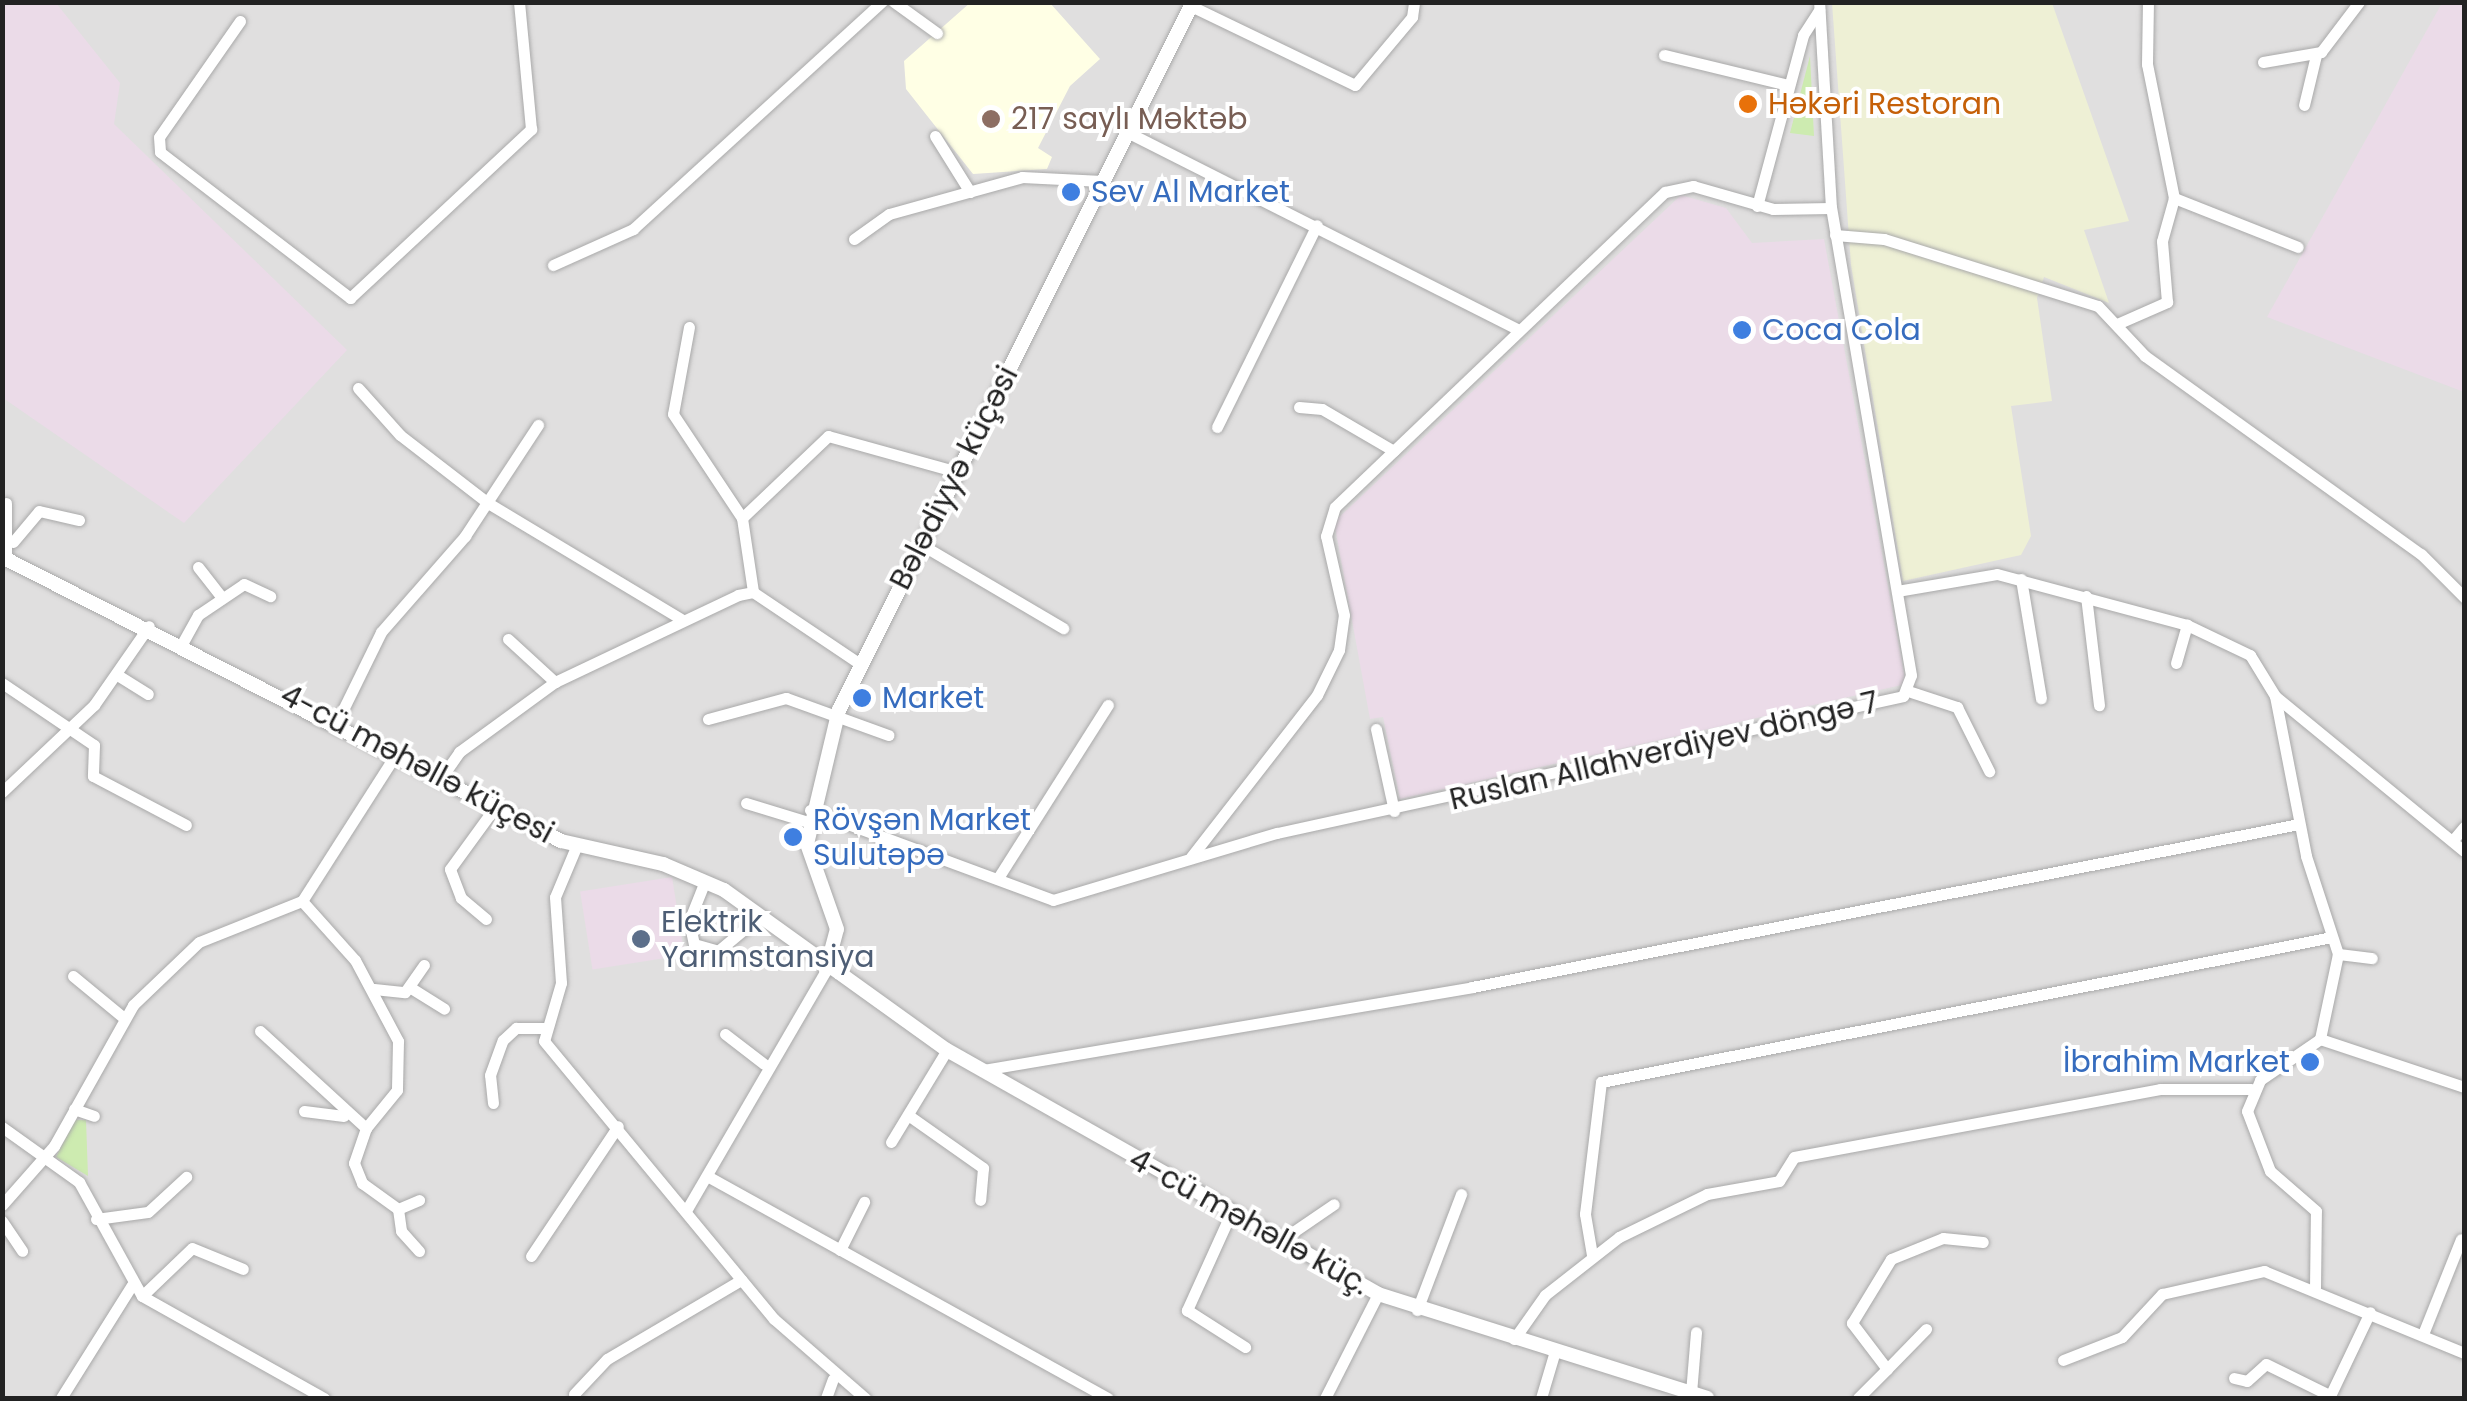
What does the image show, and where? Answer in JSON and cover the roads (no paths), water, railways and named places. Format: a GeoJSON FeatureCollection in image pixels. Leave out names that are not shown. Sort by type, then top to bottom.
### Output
{"type":"FeatureCollection","features":[{"type":"Feature","properties":{"kind":"street"},"geometry":{"type":"LineString","coordinates":[[240,21],[159,137],[160,152],[350,298],[531,129],[519,2]]}},
{"type":"Feature","properties":{"kind":"street"},"geometry":{"type":"LineString","coordinates":[[554,265],[632,229],[882,2]]}},
{"type":"Feature","properties":{"kind":"street"},"geometry":{"type":"LineString","coordinates":[[894,2],[937,33]]}},
{"type":"Feature","properties":{"kind":"street"},"geometry":{"type":"LineString","coordinates":[[1192,4],[1355,84],[1414,2]]}},
{"type":"Feature","properties":{"kind":"street"},"geometry":{"type":"LineString","coordinates":[[2117,324],[2165,308],[2162,242],[2174,198],[2147,64],[2148,2]]}},
{"type":"Feature","properties":{"kind":"street"},"geometry":{"type":"LineString","coordinates":[[2304,105],[2316,55],[2359,2]]}},
{"type":"Feature","properties":{"kind":"street","name":"Bələdiyyə küçəsi"},"geometry":{"type":"LineString","coordinates":[[826,970],[838,940],[810,872],[809,816],[840,710],[1192,4]]}},
{"type":"Feature","properties":{"kind":"street"},"geometry":{"type":"LineString","coordinates":[[1757,206],[1788,85],[1819,6]]}},
{"type":"Feature","properties":{"kind":"street","name":"Ruslan Allahverdiyev döngə 7"},"geometry":{"type":"LineString","coordinates":[[746,802],[809,816],[1053,900],[1192,857],[1908,692],[1897,591],[1835,234],[1819,6]]}},
{"type":"Feature","properties":{"kind":"street"},"geometry":{"type":"LineString","coordinates":[[1664,55],[1788,85]]}},
{"type":"Feature","properties":{"kind":"street"},"geometry":{"type":"LineString","coordinates":[[2264,62],[2316,55]]}},
{"type":"Feature","properties":{"kind":"street"},"geometry":{"type":"LineString","coordinates":[[1128,132],[1519,330]]}},
{"type":"Feature","properties":{"kind":"street"},"geometry":{"type":"LineString","coordinates":[[935,136],[970,192]]}},
{"type":"Feature","properties":{"kind":"street"},"geometry":{"type":"LineString","coordinates":[[854,239],[889,214],[1048,173],[1102,181]]}},
{"type":"Feature","properties":{"kind":"street"},"geometry":{"type":"LineString","coordinates":[[1192,857],[1330,671],[1344,615],[1326,526],[1394,450],[1664,192],[1693,186],[1757,206],[1832,208]]}},
{"type":"Feature","properties":{"kind":"street"},"geometry":{"type":"LineString","coordinates":[[2174,198],[2298,247]]}},
{"type":"Feature","properties":{"kind":"street"},"geometry":{"type":"LineString","coordinates":[[1217,427],[1317,225]]}},
{"type":"Feature","properties":{"kind":"street"},"geometry":{"type":"LineString","coordinates":[[1835,234],[1884,239],[2058,290],[2117,324],[2144,356],[2422,554],[2464,596]]}},
{"type":"Feature","properties":{"kind":"street"},"geometry":{"type":"LineString","coordinates":[[689,327],[672,414],[742,518],[753,592],[860,664]]}},
{"type":"Feature","properties":{"kind":"street"},"geometry":{"type":"LineString","coordinates":[[358,388],[400,435],[488,503],[681,619]]}},
{"type":"Feature","properties":{"kind":"street"},"geometry":{"type":"LineString","coordinates":[[1299,407],[1322,409],[1394,450]]}},
{"type":"Feature","properties":{"kind":"street"},"geometry":{"type":"LineString","coordinates":[[337,722],[381,632],[488,503],[538,425]]}},
{"type":"Feature","properties":{"kind":"street"},"geometry":{"type":"LineString","coordinates":[[742,518],[828,436],[958,472]]}},
{"type":"Feature","properties":{"kind":"street"},"geometry":{"type":"LineString","coordinates":[[6,503],[13,542]]}},
{"type":"Feature","properties":{"kind":"street"},"geometry":{"type":"LineString","coordinates":[[4,558],[40,510],[79,520]]}},
{"type":"Feature","properties":{"kind":"street"},"geometry":{"type":"LineString","coordinates":[[922,545],[1062,628]]}},
{"type":"Feature","properties":{"kind":"street","name":"4-cü məhəllə küçesi"},"geometry":{"type":"LineString","coordinates":[[4,558],[182,642],[576,847],[706,881],[760,916],[826,970]]}},
{"type":"Feature","properties":{"kind":"street"},"geometry":{"type":"LineString","coordinates":[[198,566],[221,596]]}},
{"type":"Feature","properties":{"kind":"street"},"geometry":{"type":"LineString","coordinates":[[1897,591],[1978,574],[2021,579],[2188,625],[2250,655],[2275,696],[2464,850]]}},
{"type":"Feature","properties":{"kind":"street"},"geometry":{"type":"LineString","coordinates":[[2021,579],[2041,698]]}},
{"type":"Feature","properties":{"kind":"street"},"geometry":{"type":"LineString","coordinates":[[182,642],[221,596],[254,584],[270,596]]}},
{"type":"Feature","properties":{"kind":"street"},"geometry":{"type":"LineString","coordinates":[[441,778],[460,752],[555,682],[681,619],[753,592]]}},
{"type":"Feature","properties":{"kind":"street"},"geometry":{"type":"LineString","coordinates":[[2086,596],[2099,705]]}},
{"type":"Feature","properties":{"kind":"street"},"geometry":{"type":"LineString","coordinates":[[2176,663],[2188,625]]}},
{"type":"Feature","properties":{"kind":"street"},"geometry":{"type":"LineString","coordinates":[[2,792],[119,676],[148,626]]}},
{"type":"Feature","properties":{"kind":"street"},"geometry":{"type":"LineString","coordinates":[[508,639],[555,682]]}},
{"type":"Feature","properties":{"kind":"street"},"geometry":{"type":"LineString","coordinates":[[119,676],[148,694]]}},
{"type":"Feature","properties":{"kind":"street"},"geometry":{"type":"LineString","coordinates":[[2,683],[94,745],[93,776],[186,826]]}},
{"type":"Feature","properties":{"kind":"street"},"geometry":{"type":"LineString","coordinates":[[1908,692],[1957,707],[1990,771]]}},
{"type":"Feature","properties":{"kind":"street"},"geometry":{"type":"LineString","coordinates":[[1514,1338],[1544,1295],[1592,1255],[1706,1194],[1779,1180],[1794,1157],[2160,1089],[2251,1089],[2320,1039],[2338,954],[2299,824],[2275,696]]}},
{"type":"Feature","properties":{"kind":"street"},"geometry":{"type":"LineString","coordinates":[[708,720],[786,698],[840,710],[888,734]]}},
{"type":"Feature","properties":{"kind":"street"},"geometry":{"type":"LineString","coordinates":[[998,878],[1108,705]]}},
{"type":"Feature","properties":{"kind":"street"},"geometry":{"type":"LineString","coordinates":[[1376,729],[1394,811]]}},
{"type":"Feature","properties":{"kind":"street"},"geometry":{"type":"LineString","coordinates":[[2,1205],[44,1158],[124,1018],[184,952],[302,901],[396,754]]}},
{"type":"Feature","properties":{"kind":"street"},"geometry":{"type":"LineString","coordinates":[[486,919],[460,898],[450,869],[495,807]]}},
{"type":"Feature","properties":{"kind":"street"},"geometry":{"type":"LineString","coordinates":[[982,1070],[1472,987],[2299,824]]}},
{"type":"Feature","properties":{"kind":"street"},"geometry":{"type":"LineString","coordinates":[[2453,840],[2464,827]]}},
{"type":"Feature","properties":{"kind":"street"},"geometry":{"type":"LineString","coordinates":[[576,847],[555,898],[562,983],[544,1028],[552,1054],[618,1126],[742,1280],[833,1379],[858,1396]]}},
{"type":"Feature","properties":{"kind":"street"},"geometry":{"type":"LineString","coordinates":[[706,881],[689,921],[694,944],[718,950],[760,916]]}},
{"type":"Feature","properties":{"kind":"street"},"geometry":{"type":"LineString","coordinates":[[302,901],[374,988],[402,1073],[366,1128],[356,1174],[398,1209],[401,1231],[419,1251]]}},
{"type":"Feature","properties":{"kind":"street"},"geometry":{"type":"LineString","coordinates":[[1592,1255],[1586,1214],[1601,1082],[2332,937]]}},
{"type":"Feature","properties":{"kind":"street"},"geometry":{"type":"LineString","coordinates":[[2338,954],[2372,958]]}},
{"type":"Feature","properties":{"kind":"street"},"geometry":{"type":"LineString","coordinates":[[410,988],[424,965]]}},
{"type":"Feature","properties":{"kind":"street"},"geometry":{"type":"LineString","coordinates":[[687,1209],[709,1176],[764,1064],[826,970]]}},
{"type":"Feature","properties":{"kind":"street","name":"4-cü məhəllə küç."},"geometry":{"type":"LineString","coordinates":[[826,970],[947,1050],[1378,1294],[1418,1310],[1708,1398]]}},
{"type":"Feature","properties":{"kind":"street"},"geometry":{"type":"LineString","coordinates":[[73,976],[124,1018]]}},
{"type":"Feature","properties":{"kind":"street"},"geometry":{"type":"LineString","coordinates":[[374,988],[410,988],[444,1009]]}},
{"type":"Feature","properties":{"kind":"street"},"geometry":{"type":"LineString","coordinates":[[494,1103],[490,1075],[503,1040],[516,1028],[544,1028]]}},
{"type":"Feature","properties":{"kind":"street"},"geometry":{"type":"LineString","coordinates":[[260,1031],[344,1116],[366,1128]]}},
{"type":"Feature","properties":{"kind":"street"},"geometry":{"type":"LineString","coordinates":[[725,1034],[764,1064]]}},
{"type":"Feature","properties":{"kind":"street"},"geometry":{"type":"LineString","coordinates":[[2320,1039],[2464,1087]]}},
{"type":"Feature","properties":{"kind":"street"},"geometry":{"type":"LineString","coordinates":[[890,1142],[947,1050]]}},
{"type":"Feature","properties":{"kind":"street"},"geometry":{"type":"LineString","coordinates":[[2251,1089],[2247,1111],[2270,1170],[2316,1211],[2315,1288]]}},
{"type":"Feature","properties":{"kind":"street"},"geometry":{"type":"LineString","coordinates":[[74,1109],[94,1116]]}},
{"type":"Feature","properties":{"kind":"street"},"geometry":{"type":"LineString","coordinates":[[304,1111],[344,1116]]}},
{"type":"Feature","properties":{"kind":"street"},"geometry":{"type":"LineString","coordinates":[[908,1115],[989,1175],[980,1200]]}},
{"type":"Feature","properties":{"kind":"street"},"geometry":{"type":"LineString","coordinates":[[531,1256],[618,1126]]}},
{"type":"Feature","properties":{"kind":"street"},"geometry":{"type":"LineString","coordinates":[[2,1127],[79,1182],[96,1219],[142,1296],[324,1398]]}},
{"type":"Feature","properties":{"kind":"street"},"geometry":{"type":"LineString","coordinates":[[709,1176],[1108,1398]]}},
{"type":"Feature","properties":{"kind":"street"},"geometry":{"type":"LineString","coordinates":[[96,1219],[148,1212],[186,1177]]}},
{"type":"Feature","properties":{"kind":"street"},"geometry":{"type":"LineString","coordinates":[[1418,1310],[1461,1194]]}},
{"type":"Feature","properties":{"kind":"street"},"geometry":{"type":"LineString","coordinates":[[398,1209],[418,1200]]}},
{"type":"Feature","properties":{"kind":"street"},"geometry":{"type":"LineString","coordinates":[[840,1250],[864,1202]]}},
{"type":"Feature","properties":{"kind":"street"},"geometry":{"type":"LineString","coordinates":[[1280,1241],[1334,1204]]}},
{"type":"Feature","properties":{"kind":"street"},"geometry":{"type":"LineString","coordinates":[[1230,1213],[1187,1310],[1245,1347]]}},
{"type":"Feature","properties":{"kind":"street"},"geometry":{"type":"LineString","coordinates":[[2,1221],[22,1251]]}},
{"type":"Feature","properties":{"kind":"street"},"geometry":{"type":"LineString","coordinates":[[1887,1369],[1852,1323],[1891,1259],[1944,1238],[1983,1242]]}},
{"type":"Feature","properties":{"kind":"street"},"geometry":{"type":"LineString","coordinates":[[2424,1334],[2461,1239]]}},
{"type":"Feature","properties":{"kind":"street"},"geometry":{"type":"LineString","coordinates":[[142,1296],[192,1248],[243,1269]]}},
{"type":"Feature","properties":{"kind":"street"},"geometry":{"type":"LineString","coordinates":[[2063,1360],[2110,1345],[2177,1290],[2264,1271],[2315,1288],[2464,1353]]}},
{"type":"Feature","properties":{"kind":"street"},"geometry":{"type":"LineString","coordinates":[[574,1394],[607,1359],[742,1280]]}},
{"type":"Feature","properties":{"kind":"street"},"geometry":{"type":"LineString","coordinates":[[61,1398],[132,1284]]}},
{"type":"Feature","properties":{"kind":"street"},"geometry":{"type":"LineString","coordinates":[[1326,1398],[1378,1294]]}},
{"type":"Feature","properties":{"kind":"street"},"geometry":{"type":"LineString","coordinates":[[2234,1378],[2250,1380],[2266,1364],[2330,1397],[2370,1312]]}},
{"type":"Feature","properties":{"kind":"street"},"geometry":{"type":"LineString","coordinates":[[1858,1398],[1926,1329]]}},
{"type":"Feature","properties":{"kind":"street"},"geometry":{"type":"LineString","coordinates":[[1690,1393],[1696,1332]]}},
{"type":"Feature","properties":{"kind":"street"},"geometry":{"type":"LineString","coordinates":[[1541,1398],[1555,1351]]}},
{"type":"Feature","properties":{"kind":"street"},"geometry":{"type":"LineString","coordinates":[[826,1398],[833,1379]]}},
{"type":"Feature","properties":{"kind":"place","name":"Həkəri Restoran"},"geometry":{"type":"Point","coordinates":[1748,104]}},
{"type":"Feature","properties":{"kind":"place","name":"217 saylı Məktəb"},"geometry":{"type":"Point","coordinates":[991,119]}},
{"type":"Feature","properties":{"kind":"place","name":"Sev Al Market"},"geometry":{"type":"Point","coordinates":[1071,192]}},
{"type":"Feature","properties":{"kind":"place","name":"Coca Cola"},"geometry":{"type":"Point","coordinates":[1742,330]}},
{"type":"Feature","properties":{"kind":"place","name":"Market"},"geometry":{"type":"Point","coordinates":[862,698]}},
{"type":"Feature","properties":{"kind":"place","name":"Rövşən Market Sulutəpə"},"geometry":{"type":"Point","coordinates":[793,837]}},
{"type":"Feature","properties":{"kind":"place","name":"Elektrik Yarımstansiya"},"geometry":{"type":"Point","coordinates":[641,939]}},
{"type":"Feature","properties":{"kind":"place","name":"İbrahim Market"},"geometry":{"type":"Point","coordinates":[2310,1062]}}]}
